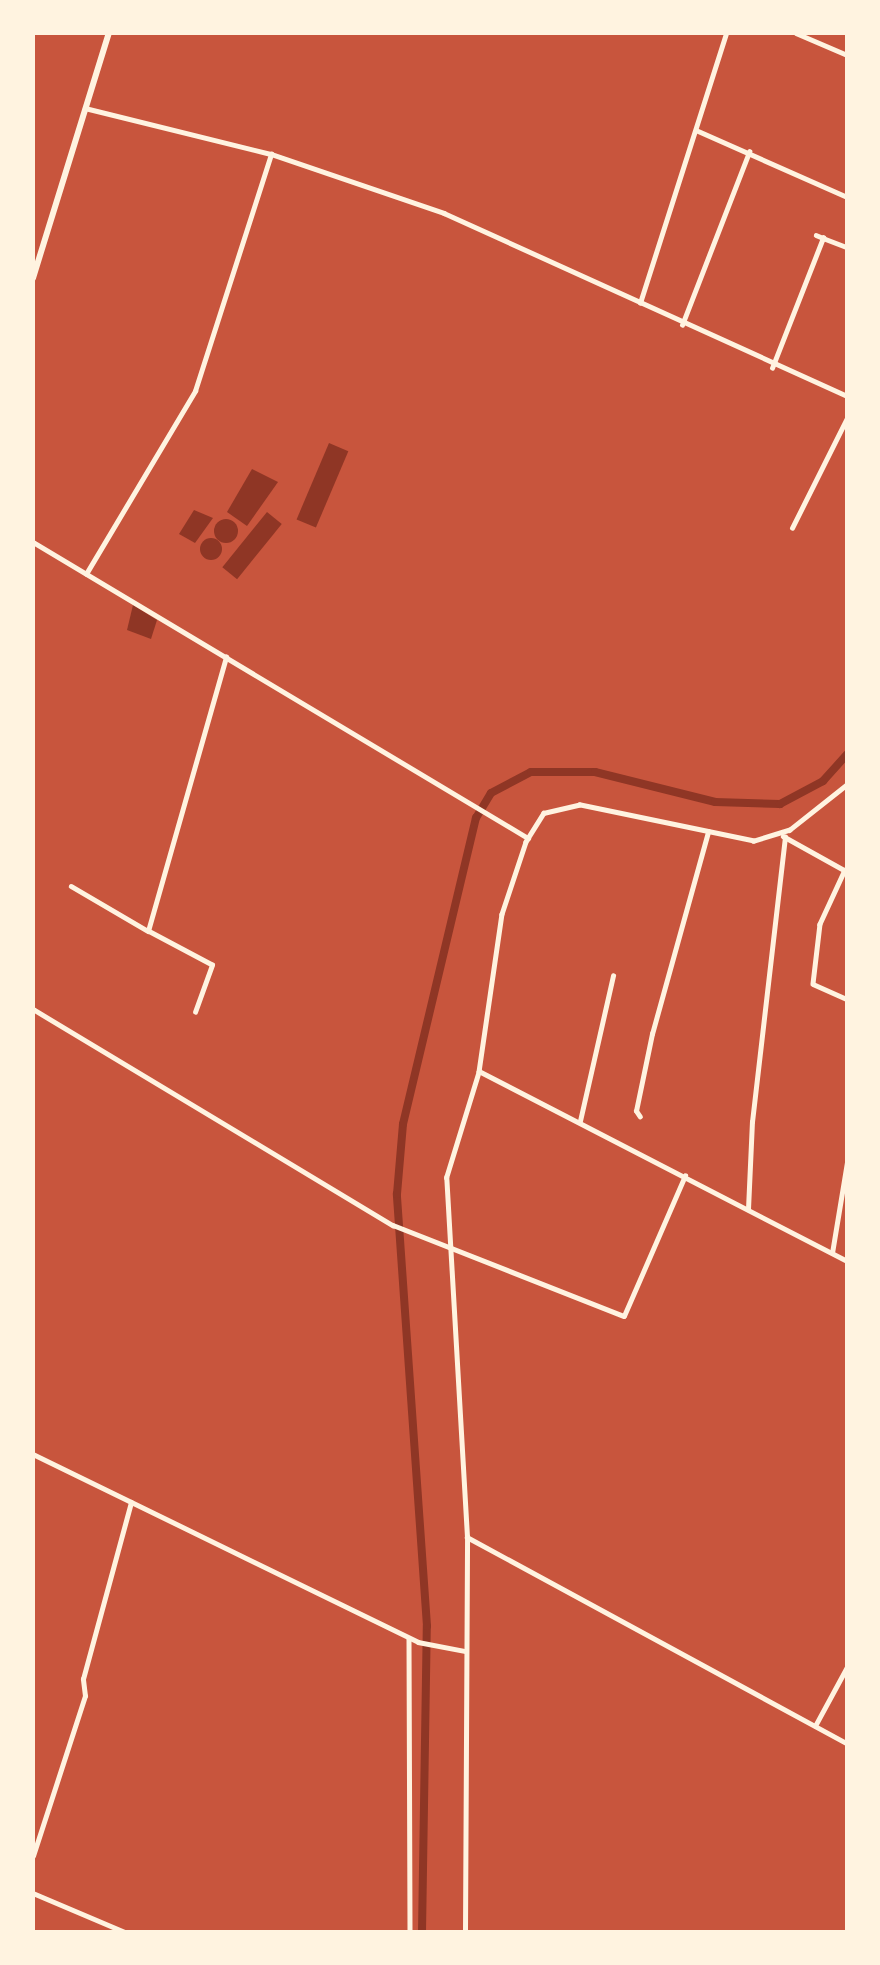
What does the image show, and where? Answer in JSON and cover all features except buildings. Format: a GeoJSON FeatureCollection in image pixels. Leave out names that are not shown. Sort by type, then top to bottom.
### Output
{"type":"FeatureCollection","features":[{"type":"Feature","properties":{"kind":"main road"},"geometry":{"type":"LineString","coordinates":[[33,278],[108,33]]}},
{"type":"Feature","properties":{"kind":"street"},"geometry":{"type":"LineString","coordinates":[[640,303],[726,33]]}},
{"type":"Feature","properties":{"kind":"street"},"geometry":{"type":"LineString","coordinates":[[796,33],[847,55]]}},
{"type":"Feature","properties":{"kind":"street"},"geometry":{"type":"LineString","coordinates":[[85,108],[271,153],[444,214],[640,303],[772,368],[847,396]]}},
{"type":"Feature","properties":{"kind":"street"},"geometry":{"type":"LineString","coordinates":[[696,130],[847,197]]}},
{"type":"Feature","properties":{"kind":"street"},"geometry":{"type":"LineString","coordinates":[[682,325],[749,152]]}},
{"type":"Feature","properties":{"kind":"street"},"geometry":{"type":"LineString","coordinates":[[86,573],[195,391],[271,153]]}},
{"type":"Feature","properties":{"kind":"street"},"geometry":{"type":"LineString","coordinates":[[816,235],[847,247]]}},
{"type":"Feature","properties":{"kind":"street"},"geometry":{"type":"LineString","coordinates":[[772,368],[823,237]]}},
{"type":"Feature","properties":{"kind":"street"},"geometry":{"type":"LineString","coordinates":[[792,528],[847,418]]}},
{"type":"Feature","properties":{"kind":"street"},"geometry":{"type":"LineString","coordinates":[[33,542],[528,838]]}},
{"type":"Feature","properties":{"kind":"street"},"geometry":{"type":"LineString","coordinates":[[148,931],[226,657]]}},
{"type":"Feature","properties":{"kind":"street"},"geometry":{"type":"LineString","coordinates":[[465,1932],[467,1537],[448,1250],[446,1178],[479,1070],[502,914],[528,838],[544,813],[580,804],[754,841],[779,833],[847,785]]}},
{"type":"Feature","properties":{"kind":"street"},"geometry":{"type":"LineString","coordinates":[[640,1117],[636,1111],[652,1034],[708,832]]}},
{"type":"Feature","properties":{"kind":"street"},"geometry":{"type":"LineString","coordinates":[[779,833],[846,871],[820,924],[813,984],[847,999]]}},
{"type":"Feature","properties":{"kind":"street"},"geometry":{"type":"LineString","coordinates":[[748,1209],[752,1122],[785,837]]}},
{"type":"Feature","properties":{"kind":"street"},"geometry":{"type":"LineString","coordinates":[[71,886],[212,965],[195,1012]]}},
{"type":"Feature","properties":{"kind":"street"},"geometry":{"type":"LineString","coordinates":[[580,1121],[613,976]]}},
{"type":"Feature","properties":{"kind":"street"},"geometry":{"type":"LineString","coordinates":[[33,1009],[393,1225],[410,1228],[448,1250],[624,1316],[685,1176]]}},
{"type":"Feature","properties":{"kind":"street"},"geometry":{"type":"LineString","coordinates":[[479,1070],[847,1261]]}},
{"type":"Feature","properties":{"kind":"street"},"geometry":{"type":"LineString","coordinates":[[832,1253],[847,1162]]}},
{"type":"Feature","properties":{"kind":"street"},"geometry":{"type":"LineString","coordinates":[[33,1454],[418,1642],[465,1651]]}},
{"type":"Feature","properties":{"kind":"street"},"geometry":{"type":"LineString","coordinates":[[33,1856],[85,1696],[83,1679],[131,1502]]}},
{"type":"Feature","properties":{"kind":"street"},"geometry":{"type":"LineString","coordinates":[[467,1537],[847,1743]]}},
{"type":"Feature","properties":{"kind":"street"},"geometry":{"type":"LineString","coordinates":[[408,1637],[414,1724],[410,1932]]}},
{"type":"Feature","properties":{"kind":"street"},"geometry":{"type":"LineString","coordinates":[[816,1726],[847,1667]]}},
{"type":"Feature","properties":{"kind":"street"},"geometry":{"type":"LineString","coordinates":[[33,1893],[125,1932]]}},
{"type":"Feature","properties":{"kind":"shaded area"},"geometry":{"type":"Polygon","coordinates":[[[329,443],[348,451],[316,528],[297,519],[329,443]]]}},
{"type":"Feature","properties":{"kind":"shaded area"},"geometry":{"type":"Polygon","coordinates":[[[252,469],[278,482],[247,526],[227,512],[252,469]]]}},
{"type":"Feature","properties":{"kind":"shaded area"},"geometry":{"type":"Polygon","coordinates":[[[194,510],[213,518],[195,543],[179,534],[194,510]]]}},
{"type":"Feature","properties":{"kind":"shaded area"},"geometry":{"type":"Polygon","coordinates":[[[267,512],[282,524],[237,579],[222,567],[267,512]]]}},
{"type":"Feature","properties":{"kind":"shaded area"},"geometry":{"type":"Polygon","coordinates":[[[226,519],[237,526],[238,531],[231,542],[226,543],[215,536],[214,531],[221,520],[226,519]]]}},
{"type":"Feature","properties":{"kind":"shaded area"},"geometry":{"type":"Polygon","coordinates":[[[211,538],[219,541],[222,549],[219,557],[211,560],[203,557],[200,549],[203,541],[211,538]]]}},
{"type":"Feature","properties":{"kind":"shaded area"},"geometry":{"type":"Polygon","coordinates":[[[133,605],[157,620],[151,639],[127,630],[133,605]]]}},
{"type":"Feature","properties":{"kind":"waterway"},"geometry":{"type":"LineString","coordinates":[[422,1932],[427,1626],[397,1194],[403,1124],[476,818],[491,793],[531,772],[595,772],[715,802],[780,804],[823,781],[847,754]]}}]}
